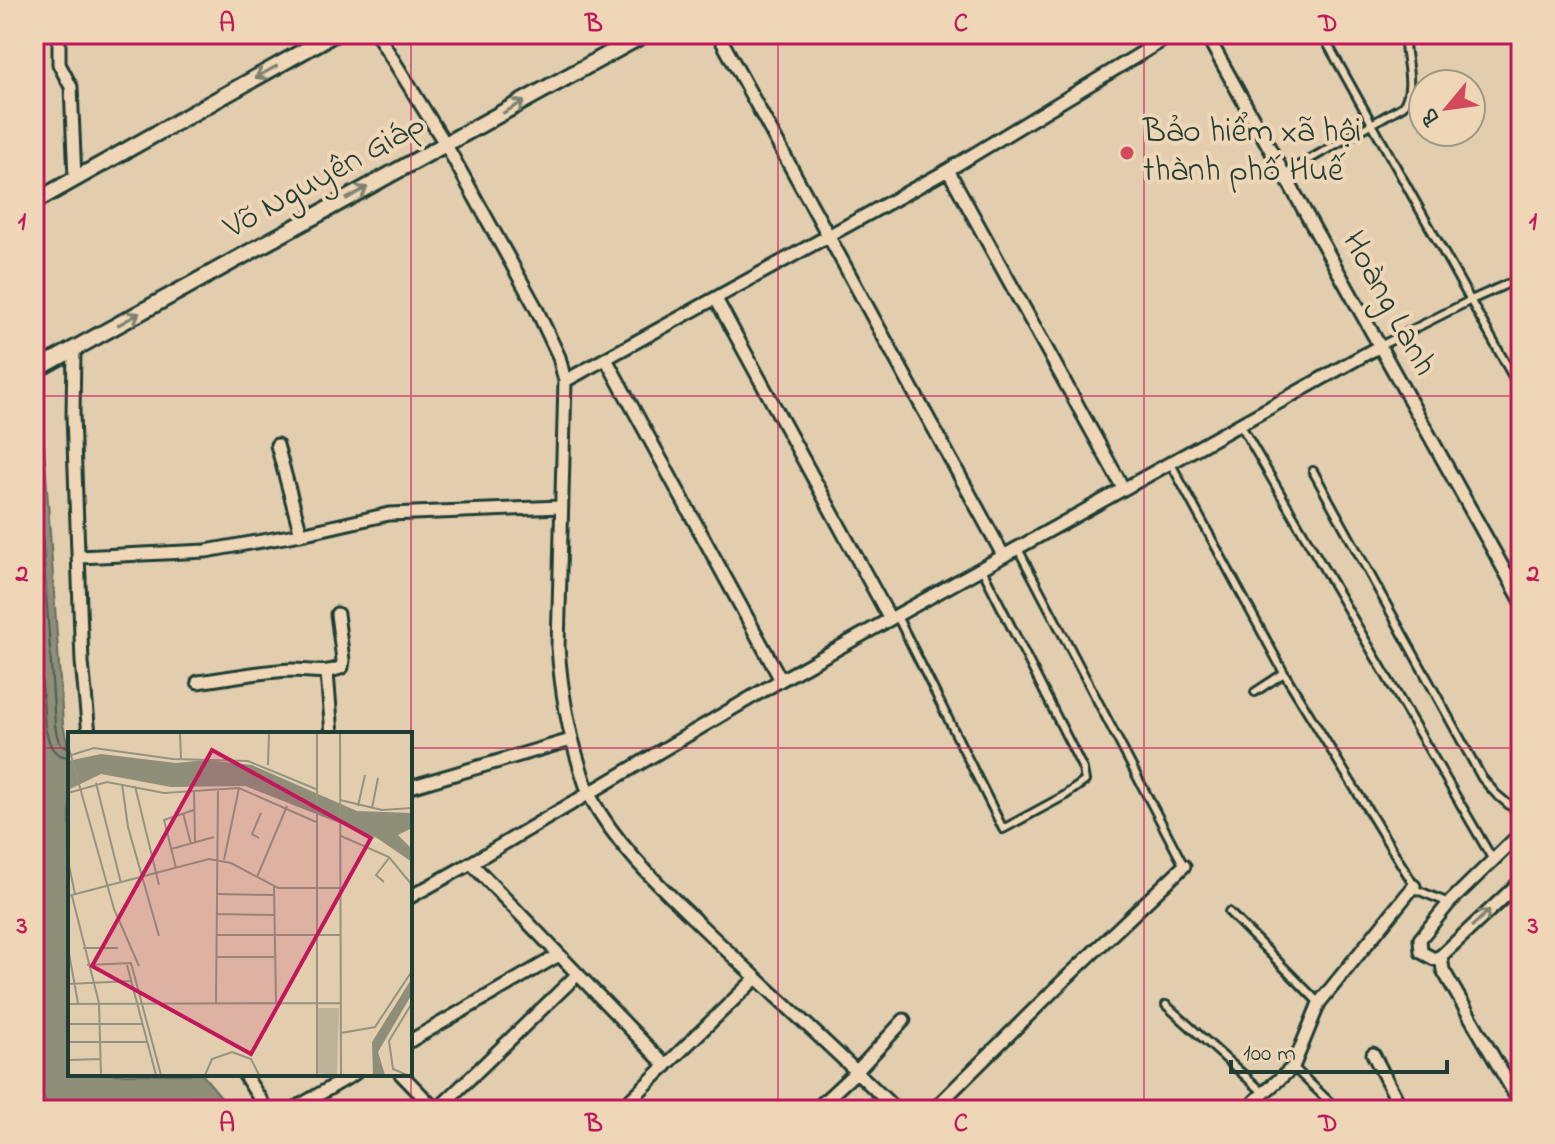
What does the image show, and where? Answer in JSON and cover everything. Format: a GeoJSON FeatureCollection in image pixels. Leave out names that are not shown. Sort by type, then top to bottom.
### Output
{"type":"FeatureCollection","features":[{"type":"Feature","properties":{"kind":"street"},"geometry":{"type":"LineString","coordinates":[[59,34],[59,64],[71,87],[75,178]]}},
{"type":"Feature","properties":{"kind":"street"},"geometry":{"type":"LineString","coordinates":[[34,202],[334,34]]}},
{"type":"Feature","properties":{"kind":"street"},"geometry":{"type":"LineString","coordinates":[[377,34],[446,145],[535,306],[559,357],[565,381],[558,647],[561,691],[571,740],[588,792],[606,825],[647,873],[896,1110]]}},
{"type":"Feature","properties":{"kind":"street","name":"Võ Nguyên Giáp"},"geometry":{"type":"LineString","coordinates":[[34,371],[645,34]]}},
{"type":"Feature","properties":{"kind":"street"},"geometry":{"type":"LineString","coordinates":[[718,34],[1003,555]]}},
{"type":"Feature","properties":{"kind":"street"},"geometry":{"type":"LineString","coordinates":[[565,381],[948,170],[1173,34]]}},
{"type":"Feature","properties":{"kind":"street","name":"Hoàng Lanh"},"geometry":{"type":"LineString","coordinates":[[1206,34],[1521,600]]}},
{"type":"Feature","properties":{"kind":"street"},"geometry":{"type":"LineString","coordinates":[[948,170],[1123,488]]}},
{"type":"Feature","properties":{"kind":"street"},"geometry":{"type":"LineString","coordinates":[[716,299],[894,618]]}},
{"type":"Feature","properties":{"kind":"street"},"geometry":{"type":"LineString","coordinates":[[412,896],[781,680],[1380,346]]}},
{"type":"Feature","properties":{"kind":"street"},"geometry":{"type":"LineString","coordinates":[[67,353],[73,415],[82,662],[89,732]]}},
{"type":"Feature","properties":{"kind":"street"},"geometry":{"type":"LineString","coordinates":[[606,359],[781,680]]}},
{"type":"Feature","properties":{"kind":"street"},"geometry":{"type":"LineString","coordinates":[[277,445],[301,534]]}},
{"type":"Feature","properties":{"kind":"street"},"geometry":{"type":"LineString","coordinates":[[79,557],[206,551],[389,514],[561,507]]}},
{"type":"Feature","properties":{"kind":"street"},"geometry":{"type":"LineString","coordinates":[[198,682],[292,670],[327,673],[342,667],[337,614]]}},
{"type":"Feature","properties":{"kind":"street"},"geometry":{"type":"LineString","coordinates":[[327,673],[332,732]]}},
{"type":"Feature","properties":{"kind":"street"},"geometry":{"type":"LineString","coordinates":[[412,786],[571,740]]}},
{"type":"Feature","properties":{"kind":"street"},"geometry":{"type":"LineString","coordinates":[[1520,885],[1441,956],[1434,959],[1421,952],[1420,939],[1449,903],[1521,833]]}},
{"type":"Feature","properties":{"kind":"street"},"geometry":{"type":"LineString","coordinates":[[471,863],[666,1066]]}},
{"type":"Feature","properties":{"kind":"street"},"geometry":{"type":"LineString","coordinates":[[933,1110],[1184,866]]}},
{"type":"Feature","properties":{"kind":"street"},"geometry":{"type":"LineString","coordinates":[[1248,1110],[1293,1067],[1319,1003],[1414,886]]}},
{"type":"Feature","properties":{"kind":"street"},"geometry":{"type":"LineString","coordinates":[[412,1040],[559,955]]}},
{"type":"Feature","properties":{"kind":"street"},"geometry":{"type":"LineString","coordinates":[[1441,956],[1443,970],[1521,1105]]}},
{"type":"Feature","properties":{"kind":"street"},"geometry":{"type":"LineString","coordinates":[[403,1076],[437,1110],[578,974]]}},
{"type":"Feature","properties":{"kind":"street"},"geometry":{"type":"LineString","coordinates":[[620,1110],[755,979]]}},
{"type":"Feature","properties":{"kind":"street"},"geometry":{"type":"LineString","coordinates":[[815,1110],[857,1071],[904,1020]]}},
{"type":"Feature","properties":{"kind":"street"},"geometry":{"type":"LineString","coordinates":[[1373,1054],[1402,1110]]}},
{"type":"Feature","properties":{"kind":"street"},"geometry":{"type":"LineString","coordinates":[[245,1076],[267,1110]]}},
{"type":"Feature","properties":{"kind":"street"},"geometry":{"type":"LineString","coordinates":[[292,1110],[351,1076]]}},
{"type":"Feature","properties":{"kind":"lane"},"geometry":{"type":"LineString","coordinates":[[1322,34],[1521,391]]}},
{"type":"Feature","properties":{"kind":"lane"},"geometry":{"type":"LineString","coordinates":[[1284,174],[1403,106],[1410,88],[1405,34]]}},
{"type":"Feature","properties":{"kind":"lane"},"geometry":{"type":"LineString","coordinates":[[1380,346],[1507,284],[1517,284],[1521,288]]}},
{"type":"Feature","properties":{"kind":"lane"},"geometry":{"type":"LineString","coordinates":[[1240,424],[1493,860]]}},
{"type":"Feature","properties":{"kind":"lane"},"geometry":{"type":"LineString","coordinates":[[1170,462],[1284,673],[1414,886],[1449,903]]}},
{"type":"Feature","properties":{"kind":"lane"},"geometry":{"type":"LineString","coordinates":[[1313,471],[1482,778],[1521,815]]}},
{"type":"Feature","properties":{"kind":"lane"},"geometry":{"type":"LineString","coordinates":[[1017,547],[1184,866]]}},
{"type":"Feature","properties":{"kind":"lane"},"geometry":{"type":"LineString","coordinates":[[894,618],[1003,829],[1064,796],[1085,781],[1083,769],[981,567]]}},
{"type":"Feature","properties":{"kind":"lane"},"geometry":{"type":"LineString","coordinates":[[1255,692],[1284,673]]}},
{"type":"Feature","properties":{"kind":"lane"},"geometry":{"type":"LineString","coordinates":[[1229,912],[1319,1003]]}},
{"type":"Feature","properties":{"kind":"lane"},"geometry":{"type":"LineString","coordinates":[[1166,1005],[1264,1093]]}},
{"type":"Feature","properties":{"kind":"lane"},"geometry":{"type":"LineString","coordinates":[[1293,1067],[1338,1110]]}},
{"type":"Feature","properties":{"kind":"water"},"geometry":{"type":"Polygon","coordinates":[[[34,331],[63,724],[68,746],[68,1076],[204,1076],[232,1110],[50,1110],[34,1078],[34,331]]]}},
{"type":"Feature","properties":{"kind":"place","name":"Bảo hiểm xã hội thành phố Huế"},"geometry":{"type":"Point","coordinates":[1127,153]}}]}
